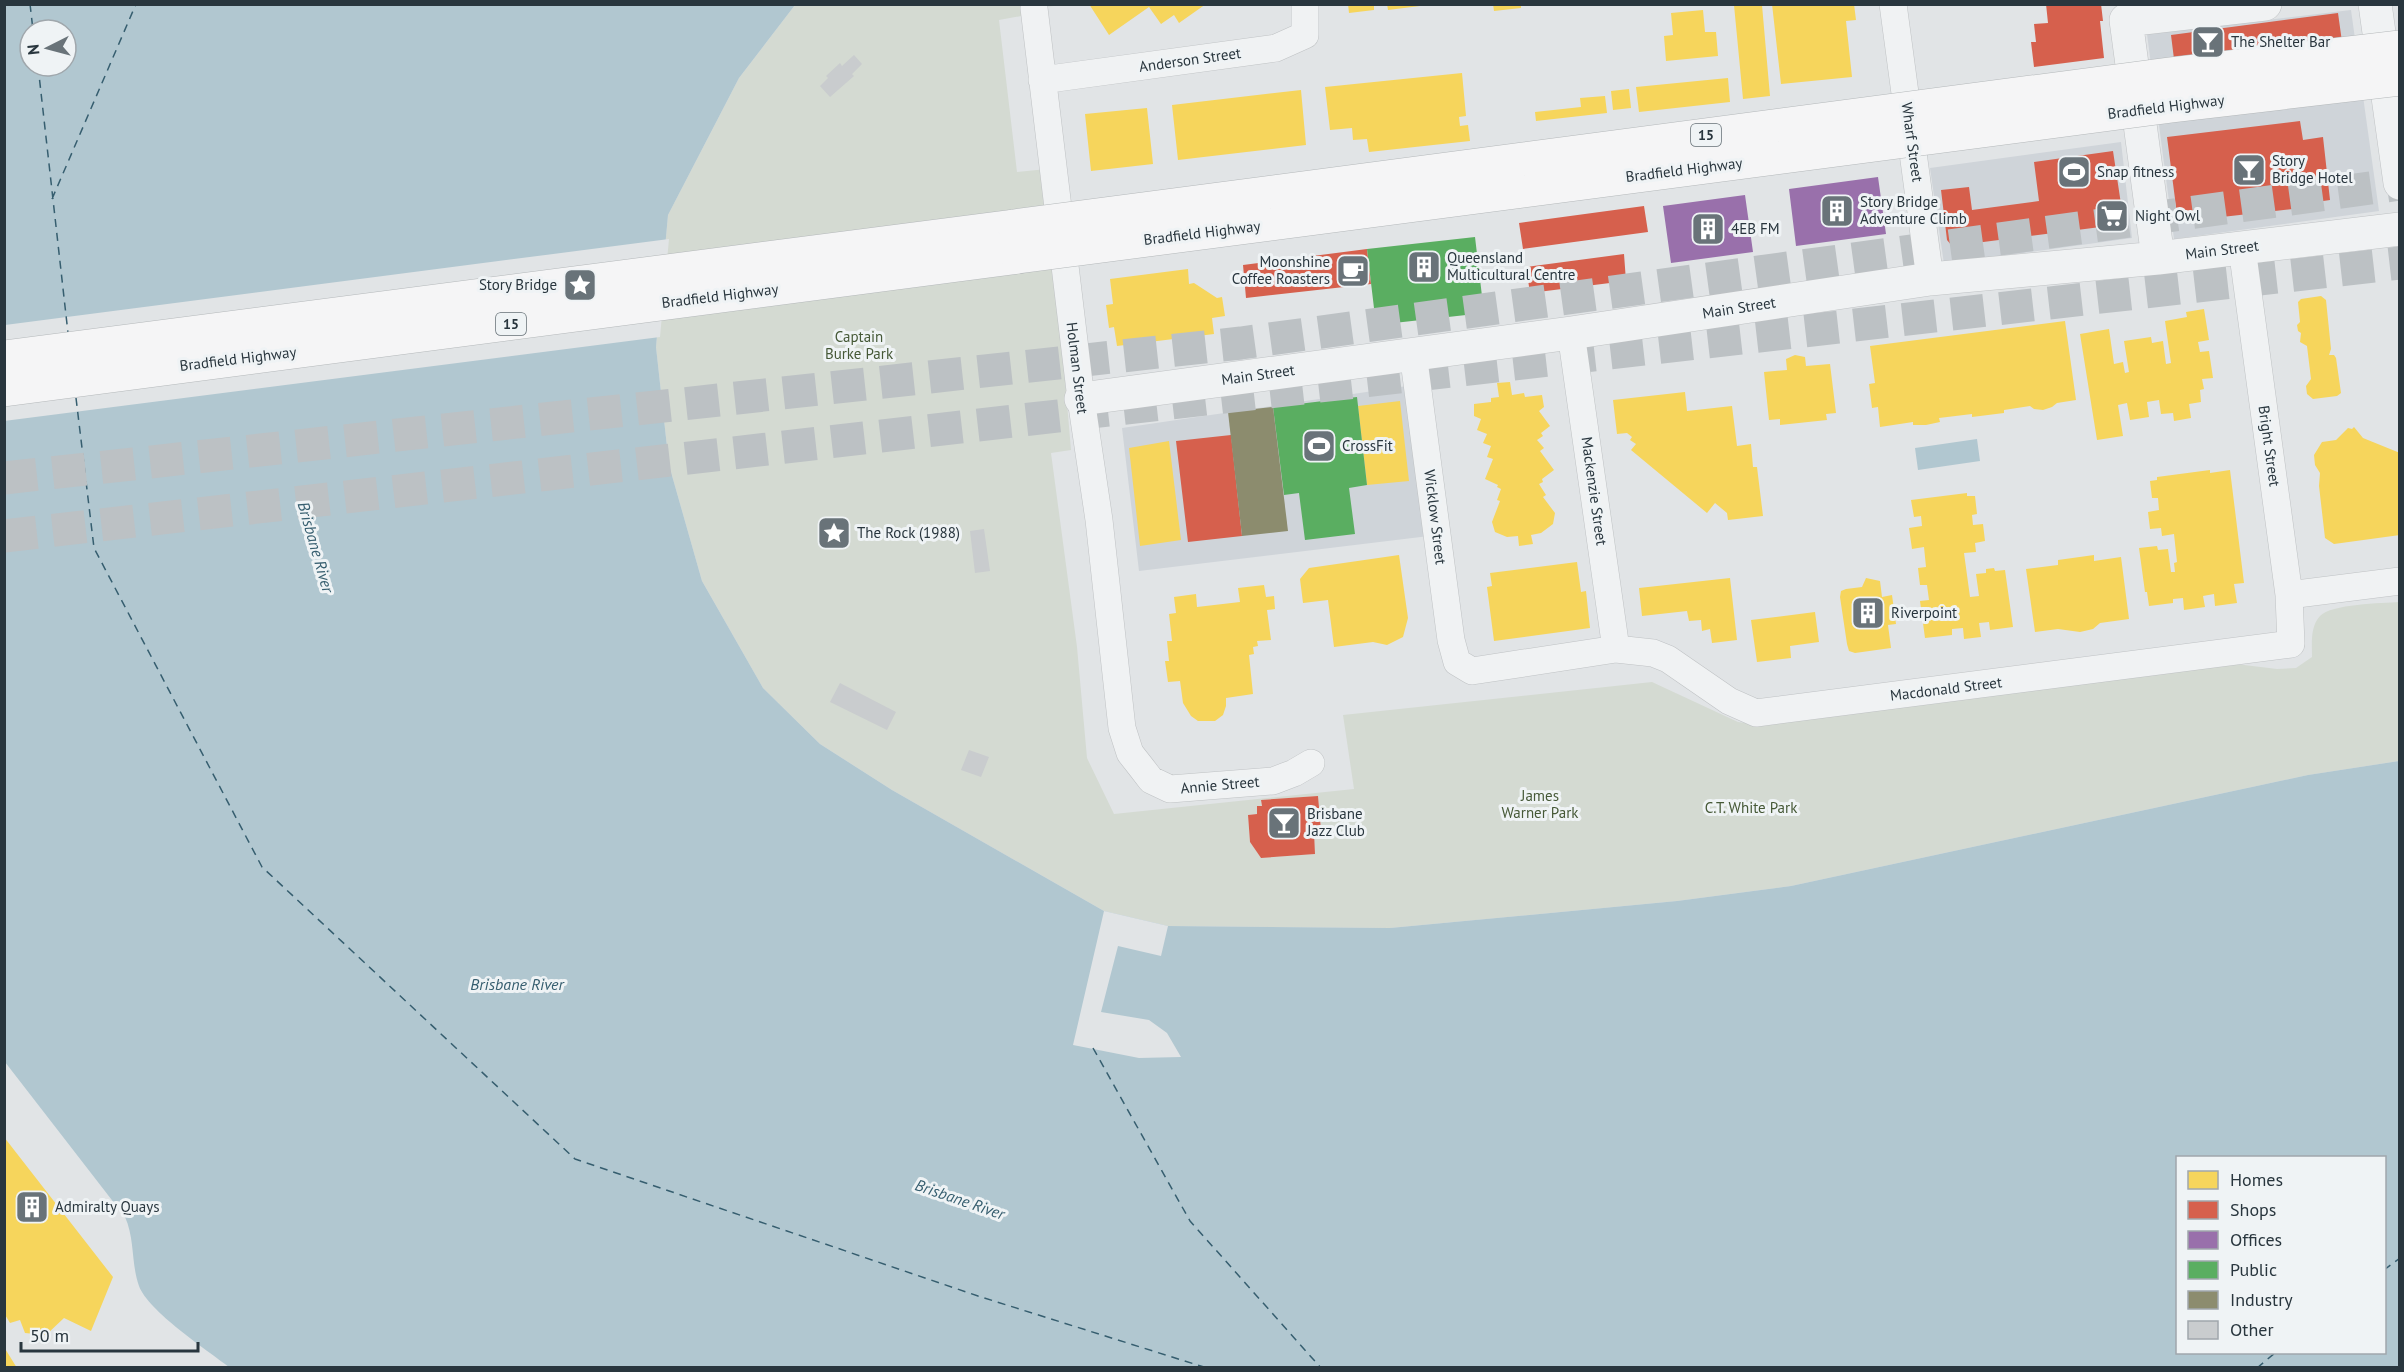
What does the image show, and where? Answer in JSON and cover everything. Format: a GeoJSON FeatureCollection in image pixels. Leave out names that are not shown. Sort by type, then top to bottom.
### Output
{"type":"FeatureCollection","features":[{"type":"Feature","properties":{"kind":"highway","name":"Bradfield Highway"},"geometry":{"type":"LineString","coordinates":[[4,357],[2157,76],[2368,49],[2400,47]]}},
{"type":"Feature","properties":{"kind":"highway","name":"Bradfield Highway"},"geometry":{"type":"LineString","coordinates":[[4,390],[2149,109],[2400,79]]}},
{"type":"Feature","properties":{"kind":"street","name":"Anderson Street"},"geometry":{"type":"LineString","coordinates":[[1042,80],[1276,48],[1305,35],[1305,4]]}},
{"type":"Feature","properties":{"kind":"street","name":"Wharf Street"},"geometry":{"type":"LineString","coordinates":[[1893,4],[1930,279]]}},
{"type":"Feature","properties":{"kind":"street"},"geometry":{"type":"LineString","coordinates":[[2158,258],[2125,12],[2265,4]]}},
{"type":"Feature","properties":{"kind":"street"},"geometry":{"type":"LineString","coordinates":[[2375,4],[2400,183]]}},
{"type":"Feature","properties":{"kind":"street","name":"Holman Street"},"geometry":{"type":"LineString","coordinates":[[1034,8],[1081,399],[1099,520],[1122,728]]}},
{"type":"Feature","properties":{"kind":"street","name":"Main Street"},"geometry":{"type":"LineString","coordinates":[[1081,399],[1571,333],[1930,279],[2158,258],[2400,229]]}},
{"type":"Feature","properties":{"kind":"street","name":"Bright Street"},"geometry":{"type":"LineString","coordinates":[[2242,248],[2289,595],[2291,644]]}},
{"type":"Feature","properties":{"kind":"street","name":"Mackenzie Street"},"geometry":{"type":"LineString","coordinates":[[1571,333],[1616,649]]}},
{"type":"Feature","properties":{"kind":"street","name":"Wicklow Street"},"geometry":{"type":"LineString","coordinates":[[1413,353],[1451,640],[1457,662],[1472,671],[1616,649]]}},
{"type":"Feature","properties":{"kind":"street"},"geometry":{"type":"LineString","coordinates":[[2289,595],[2400,580]]}},
{"type":"Feature","properties":{"kind":"street","name":"Macdonald Street"},"geometry":{"type":"LineString","coordinates":[[1616,649],[1653,653],[1668,659],[1729,701],[1756,713],[2291,644]]}},
{"type":"Feature","properties":{"kind":"street","name":"Annie Street"},"geometry":{"type":"LineString","coordinates":[[1122,728],[1131,753],[1151,780],[1170,789],[1273,780],[1294,773],[1311,763]]}},
{"type":"Feature","properties":{"kind":"shaded area"},"geometry":{"type":"Polygon","coordinates":[[[2351,10],[2379,211],[2174,239],[2147,34],[2351,10]]]}},
{"type":"Feature","properties":{"kind":"shaded area"},"geometry":{"type":"Polygon","coordinates":[[[2121,142],[2132,238],[1944,264],[1930,168],[2121,142]]]}},
{"type":"Feature","properties":{"kind":"shaded area"},"geometry":{"type":"Polygon","coordinates":[[[1407,386],[1429,536],[1139,571],[1122,428],[1407,386]]]}},
{"type":"Feature","properties":{"kind":"green space"},"geometry":{"type":"Polygon","coordinates":[[[795,5],[1054,5],[1034,8],[1027,15],[999,20],[1017,172],[1047,169],[1071,450],[1051,453],[1077,647],[1087,758],[1114,814],[1354,789],[1343,715],[1652,682],[1738,722],[1760,725],[2236,664],[2277,669],[2296,668],[2312,657],[2312,635],[2315,625],[2320,616],[2326,612],[2357,605],[2399,602],[2399,761],[2308,775],[1791,886],[1677,901],[1390,928],[1168,926],[1104,911],[892,790],[820,744],[763,688],[702,581],[669,465],[656,347],[668,215],[739,78],[795,5]],[[1318,796],[1261,800],[1262,806],[1257,806],[1257,814],[1248,815],[1250,842],[1261,858],[1315,854],[1314,831],[1321,830],[1318,796]]]}},
{"type":"Feature","properties":{"kind":"water","name":"Brisbane River"},"geometry":{"type":"Polygon","coordinates":[[[5,5],[795,5],[739,78],[668,215],[656,347],[669,465],[702,581],[763,688],[820,744],[892,790],[1104,911],[1168,926],[1390,928],[1677,901],[1791,886],[2308,775],[2399,761],[2399,1367],[229,1367],[179,1330],[145,1296],[137,1278],[125,1217],[5,1062],[5,5]]]}},
{"type":"Feature","properties":{"kind":"water"},"geometry":{"type":"Polygon","coordinates":[[[1977,439],[1980,461],[1918,470],[1915,448],[1977,439]]]}},
{"type":"Feature","properties":{"kind":"pier","name":"Story Bridge"},"geometry":{"type":"Polygon","coordinates":[[[669,239],[660,337],[4,421],[5,325],[669,239]]]}},
{"type":"Feature","properties":{"kind":"pier"},"geometry":{"type":"Polygon","coordinates":[[[1104,911],[1168,926],[1161,956],[1118,946],[1101,1012],[1149,1020],[1167,1033],[1181,1057],[1139,1058],[1073,1045],[1104,911]]]}},
{"type":"Feature","properties":{"kind":"building: Homes"},"geometry":{"type":"Polygon","coordinates":[[[1089,4],[1206,4],[1179,23],[1174,15],[1161,24],[1149,7],[1109,35],[1089,4]]]}},
{"type":"Feature","properties":{"kind":"building: Homes"},"geometry":{"type":"Polygon","coordinates":[[[1348,4],[1374,4],[1374,10],[1349,13],[1348,4]]]}},
{"type":"Feature","properties":{"kind":"building: Homes"},"geometry":{"type":"Polygon","coordinates":[[[1387,4],[1420,4],[1420,6],[1388,10],[1387,4]]]}},
{"type":"Feature","properties":{"kind":"building: Homes"},"geometry":{"type":"Polygon","coordinates":[[[1493,4],[1521,4],[1521,8],[1494,11],[1493,4]]]}},
{"type":"Feature","properties":{"kind":"building: Homes"},"geometry":{"type":"Polygon","coordinates":[[[1772,4],[1854,4],[1856,20],[1846,21],[1852,77],[1781,84],[1772,4]]]}},
{"type":"Feature","properties":{"kind":"building: Homes"},"geometry":{"type":"Polygon","coordinates":[[[1734,5],[1762,5],[1770,96],[1743,99],[1734,5]]]}},
{"type":"Feature","properties":{"kind":"building: Homes"},"geometry":{"type":"Polygon","coordinates":[[[1703,10],[1705,32],[1716,32],[1718,56],[1666,61],[1664,36],[1673,35],[1671,13],[1703,10]]]}},
{"type":"Feature","properties":{"kind":"building: Homes"},"geometry":{"type":"Polygon","coordinates":[[[1462,73],[1466,116],[1459,117],[1460,126],[1468,125],[1470,141],[1369,152],[1367,139],[1353,140],[1352,128],[1330,130],[1325,87],[1462,73]]]}},
{"type":"Feature","properties":{"kind":"building: Homes"},"geometry":{"type":"Polygon","coordinates":[[[1728,78],[1730,102],[1639,112],[1636,87],[1728,78]]]}},
{"type":"Feature","properties":{"kind":"building: Homes"},"geometry":{"type":"Polygon","coordinates":[[[1629,89],[1631,108],[1613,110],[1611,91],[1629,89]]]}},
{"type":"Feature","properties":{"kind":"building: Homes"},"geometry":{"type":"Polygon","coordinates":[[[1301,90],[1306,145],[1178,160],[1172,105],[1301,90]]]}},
{"type":"Feature","properties":{"kind":"building: Homes"},"geometry":{"type":"Polygon","coordinates":[[[1605,96],[1607,113],[1536,121],[1535,112],[1581,107],[1580,98],[1605,96]]]}},
{"type":"Feature","properties":{"kind":"building: Homes"},"geometry":{"type":"Polygon","coordinates":[[[1147,108],[1153,164],[1091,171],[1085,114],[1147,108]]]}},
{"type":"Feature","properties":{"kind":"building: Homes"},"geometry":{"type":"Polygon","coordinates":[[[1188,269],[1189,284],[1194,283],[1217,298],[1222,297],[1225,316],[1212,318],[1214,334],[1117,346],[1114,327],[1109,328],[1106,305],[1113,304],[1110,279],[1188,269]]]}},
{"type":"Feature","properties":{"kind":"building: Homes"},"geometry":{"type":"Polygon","coordinates":[[[2321,296],[2326,300],[2331,349],[2329,355],[2334,355],[2336,358],[2341,393],[2337,396],[2313,399],[2307,394],[2306,386],[2311,379],[2307,346],[2300,342],[2301,333],[2298,331],[2297,325],[2300,322],[2298,302],[2301,299],[2321,296]]]}},
{"type":"Feature","properties":{"kind":"building: Homes"},"geometry":{"type":"Polygon","coordinates":[[[2204,309],[2209,340],[2198,342],[2200,352],[2209,351],[2213,378],[2202,379],[2204,389],[2200,390],[2201,402],[2189,404],[2191,418],[2174,421],[2173,413],[2161,414],[2159,400],[2147,402],[2149,417],[2130,420],[2127,403],[2118,405],[2123,436],[2097,440],[2080,334],[2109,329],[2114,364],[2123,362],[2125,373],[2129,372],[2124,341],[2151,337],[2152,343],[2163,341],[2166,364],[2171,363],[2165,321],[2187,317],[2186,312],[2204,309]]]}},
{"type":"Feature","properties":{"kind":"building: Homes"},"geometry":{"type":"Polygon","coordinates":[[[2065,321],[2076,400],[2057,403],[2043,410],[2030,406],[2004,410],[2004,413],[1939,418],[1940,422],[1926,425],[1913,425],[1913,422],[1880,427],[1878,407],[1872,408],[1869,384],[1875,383],[1870,346],[2065,321]]]}},
{"type":"Feature","properties":{"kind":"building: Homes"},"geometry":{"type":"Polygon","coordinates":[[[1795,355],[1805,357],[1806,366],[1830,364],[1836,413],[1826,414],[1827,420],[1780,425],[1780,419],[1769,420],[1764,372],[1787,370],[1786,359],[1795,355]]]}},
{"type":"Feature","properties":{"kind":"building: Homes"},"geometry":{"type":"Polygon","coordinates":[[[1510,382],[1512,395],[1524,393],[1525,397],[1542,395],[1544,407],[1539,411],[1550,426],[1541,433],[1543,436],[1537,440],[1544,448],[1540,451],[1554,470],[1539,484],[1546,495],[1543,497],[1555,513],[1553,524],[1541,533],[1531,535],[1533,544],[1519,546],[1518,536],[1507,537],[1495,532],[1492,522],[1500,501],[1497,500],[1501,489],[1497,487],[1498,485],[1485,479],[1493,459],[1487,457],[1491,446],[1483,443],[1487,434],[1477,430],[1481,419],[1474,416],[1474,404],[1491,402],[1491,398],[1499,397],[1497,383],[1510,382]]]}},
{"type":"Feature","properties":{"kind":"building: Homes"},"geometry":{"type":"Polygon","coordinates":[[[1685,392],[1687,411],[1732,406],[1737,446],[1751,444],[1753,467],[1757,467],[1763,516],[1728,520],[1727,513],[1715,503],[1707,513],[1631,450],[1636,444],[1630,440],[1632,437],[1627,433],[1617,434],[1613,400],[1685,392]]]}},
{"type":"Feature","properties":{"kind":"building: Homes"},"geometry":{"type":"Polygon","coordinates":[[[1400,401],[1409,481],[1367,485],[1358,406],[1400,401]]]}},
{"type":"Feature","properties":{"kind":"building: Homes"},"geometry":{"type":"Polygon","coordinates":[[[2354,427],[2363,438],[2400,453],[2400,535],[2334,544],[2325,538],[2319,486],[2320,473],[2315,465],[2314,455],[2322,442],[2336,440],[2348,428],[2354,427]]]}},
{"type":"Feature","properties":{"kind":"building: Homes"},"geometry":{"type":"Polygon","coordinates":[[[1169,441],[1181,540],[1140,546],[1129,448],[1169,441]]]}},
{"type":"Feature","properties":{"kind":"building: Homes"},"geometry":{"type":"Polygon","coordinates":[[[2210,470],[2210,473],[2230,470],[2244,583],[2234,584],[2237,603],[2215,606],[2214,594],[2203,596],[2205,607],[2184,610],[2183,598],[2173,599],[2173,603],[2149,606],[2139,548],[2157,546],[2158,550],[2168,549],[2171,572],[2175,572],[2174,563],[2177,562],[2174,534],[2162,536],[2161,528],[2150,529],[2148,512],[2159,510],[2158,498],[2152,498],[2150,481],[2157,480],[2157,477],[2210,470]]]}},
{"type":"Feature","properties":{"kind":"building: Homes"},"geometry":{"type":"Polygon","coordinates":[[[1967,493],[1967,496],[1975,496],[1977,514],[1972,515],[1973,525],[1983,524],[1985,541],[1975,543],[1976,552],[1964,553],[1970,597],[1979,596],[1976,574],[1986,573],[1986,569],[2005,570],[2013,627],[1990,630],[1989,622],[1979,623],[1981,637],[1964,639],[1963,628],[1952,629],[1952,635],[1925,638],[1920,601],[1929,600],[1927,585],[1920,585],[1918,568],[1926,567],[1924,547],[1912,549],[1909,528],[1922,526],[1921,516],[1914,517],[1911,500],[1967,493]]]}},
{"type":"Feature","properties":{"kind":"building: Homes"},"geometry":{"type":"Polygon","coordinates":[[[1399,555],[1408,618],[1403,637],[1387,645],[1373,642],[1334,647],[1328,600],[1303,603],[1300,579],[1309,568],[1399,555]]]}},
{"type":"Feature","properties":{"kind":"building: Homes"},"geometry":{"type":"Polygon","coordinates":[[[2094,555],[2094,561],[2121,557],[2129,619],[2100,623],[2093,629],[2080,632],[2058,629],[2035,632],[2026,569],[2058,565],[2058,560],[2094,555]]]}},
{"type":"Feature","properties":{"kind":"building: Homes"},"geometry":{"type":"Polygon","coordinates":[[[1577,562],[1581,592],[1586,591],[1590,628],[1494,641],[1487,587],[1492,586],[1490,573],[1577,562]]]}},
{"type":"Feature","properties":{"kind":"building: Homes"},"geometry":{"type":"Polygon","coordinates":[[[1730,578],[1737,640],[1712,643],[1710,629],[1702,631],[1701,620],[1689,621],[1687,611],[1642,616],[1639,588],[1730,578]]]}},
{"type":"Feature","properties":{"kind":"building: Homes","name":"Riverpoint"},"geometry":{"type":"Polygon","coordinates":[[[1866,578],[1880,581],[1882,597],[1892,595],[1896,624],[1888,625],[1891,648],[1855,653],[1849,651],[1847,644],[1840,597],[1841,591],[1862,587],[1866,578]]]}},
{"type":"Feature","properties":{"kind":"building: Homes"},"geometry":{"type":"Polygon","coordinates":[[[1264,585],[1266,597],[1274,596],[1275,609],[1267,610],[1271,640],[1257,641],[1258,646],[1253,647],[1254,654],[1249,655],[1253,694],[1226,698],[1223,715],[1215,721],[1198,721],[1191,716],[1183,703],[1180,681],[1168,682],[1165,661],[1169,661],[1167,641],[1172,641],[1169,614],[1176,613],[1174,597],[1196,594],[1197,607],[1240,602],[1238,588],[1264,585]]]}},
{"type":"Feature","properties":{"kind":"building: Homes"},"geometry":{"type":"Polygon","coordinates":[[[1815,612],[1819,642],[1790,646],[1791,658],[1757,662],[1751,620],[1815,612]]]}},
{"type":"Feature","properties":{"kind":"building: Homes","name":"Admiralty Quays"},"geometry":{"type":"Polygon","coordinates":[[[4,1137],[113,1277],[91,1331],[64,1318],[46,1335],[25,1333],[20,1320],[10,1323],[4,1313],[4,1137]]]}},
{"type":"Feature","properties":{"kind":"building: Homes"},"geometry":{"type":"Polygon","coordinates":[[[4,1347],[17,1368],[4,1368],[4,1347]]]}},
{"type":"Feature","properties":{"kind":"building: Shops"},"geometry":{"type":"Polygon","coordinates":[[[2046,4],[2101,4],[2103,21],[2100,21],[2104,58],[2034,67],[2031,42],[2036,42],[2034,24],[2048,23],[2046,4]]]}},
{"type":"Feature","properties":{"kind":"building: Shops"},"geometry":{"type":"Polygon","coordinates":[[[2338,13],[2349,92],[2181,115],[2171,35],[2338,13]]]}},
{"type":"Feature","properties":{"kind":"building: Shops","name":"Story Bridge Hotel"},"geometry":{"type":"Polygon","coordinates":[[[2300,121],[2303,140],[2323,137],[2330,200],[2310,203],[2311,207],[2178,222],[2167,137],[2300,121]]]}},
{"type":"Feature","properties":{"kind":"building: Shops"},"geometry":{"type":"Polygon","coordinates":[[[2113,151],[2124,224],[1952,246],[1947,240],[1941,190],[1969,187],[1972,210],[2039,201],[2034,162],[2113,151]]]}},
{"type":"Feature","properties":{"kind":"building: Shops"},"geometry":{"type":"Polygon","coordinates":[[[1644,206],[1648,232],[1523,249],[1519,223],[1644,206]]]}},
{"type":"Feature","properties":{"kind":"building: Shops"},"geometry":{"type":"Polygon","coordinates":[[[1367,249],[1371,284],[1246,298],[1243,265],[1367,249]]]}},
{"type":"Feature","properties":{"kind":"building: Shops"},"geometry":{"type":"Polygon","coordinates":[[[1624,254],[1626,281],[1530,293],[1526,267],[1624,254]]]}},
{"type":"Feature","properties":{"kind":"building: Shops"},"geometry":{"type":"Polygon","coordinates":[[[1231,435],[1242,536],[1188,542],[1176,441],[1231,435]]]}},
{"type":"Feature","properties":{"kind":"building: Shops","name":"Brisbane Jazz Club"},"geometry":{"type":"Polygon","coordinates":[[[1318,796],[1321,830],[1314,831],[1315,854],[1261,858],[1250,842],[1248,815],[1257,814],[1257,806],[1262,806],[1261,800],[1318,796]]]}},
{"type":"Feature","properties":{"kind":"building: Offices","name":"Story Bridge Adventure Climb"},"geometry":{"type":"Polygon","coordinates":[[[1878,177],[1886,234],[1796,246],[1789,189],[1878,177]]]}},
{"type":"Feature","properties":{"kind":"building: Offices","name":"4EB FM"},"geometry":{"type":"Polygon","coordinates":[[[1745,195],[1753,252],[1671,263],[1663,206],[1745,195]]]}},
{"type":"Feature","properties":{"kind":"building: Public","name":"Queensland Multicultural Centre"},"geometry":{"type":"Polygon","coordinates":[[[1475,237],[1484,313],[1376,325],[1367,249],[1475,237]]]}},
{"type":"Feature","properties":{"kind":"building: Public"},"geometry":{"type":"Polygon","coordinates":[[[1357,397],[1367,485],[1349,488],[1355,534],[1305,540],[1299,493],[1284,495],[1273,407],[1357,397]]]}},
{"type":"Feature","properties":{"kind":"building: Industry"},"geometry":{"type":"Polygon","coordinates":[[[1273,407],[1288,531],[1242,536],[1228,412],[1273,407]]]}},
{"type":"Feature","properties":{"kind":"building: Other"},"geometry":{"type":"Polygon","coordinates":[[[854,55],[862,64],[852,74],[854,76],[830,97],[820,86],[828,78],[826,76],[840,63],[842,66],[854,55]]]}},
{"type":"Feature","properties":{"kind":"building: Other"},"geometry":{"type":"Polygon","coordinates":[[[984,529],[990,571],[975,573],[970,531],[984,529]]]}},
{"type":"Feature","properties":{"kind":"building: Other"},"geometry":{"type":"Polygon","coordinates":[[[840,683],[896,712],[887,730],[830,702],[840,683]]]}},
{"type":"Feature","properties":{"kind":"building: Other"},"geometry":{"type":"Polygon","coordinates":[[[969,750],[989,757],[981,777],[961,770],[969,750]]]}},
{"type":"Feature","properties":{"kind":"ferry route"},"geometry":{"type":"LineString","coordinates":[[30,4],[32,18]]}},
{"type":"Feature","properties":{"kind":"ferry route"},"geometry":{"type":"LineString","coordinates":[[52,199],[136,4]]}},
{"type":"Feature","properties":{"kind":"ferry route"},"geometry":{"type":"LineString","coordinates":[[39,78],[68,333]]}},
{"type":"Feature","properties":{"kind":"ferry route"},"geometry":{"type":"LineString","coordinates":[[76,398],[94,548],[262,867],[575,1159],[978,1296],[1207,1368]]}},
{"type":"Feature","properties":{"kind":"ferry route"},"geometry":{"type":"LineString","coordinates":[[1093,1048],[1190,1221],[1321,1368]]}},
{"type":"Feature","properties":{"kind":"ferry route"},"geometry":{"type":"LineString","coordinates":[[2386,1268],[2400,1258]]}},
{"type":"Feature","properties":{"kind":"ferry route"},"geometry":{"type":"LineString","coordinates":[[2257,1368],[2274,1354]]}},
{"type":"Feature","properties":{"kind":"tunnel"},"geometry":{"type":"LineString","coordinates":[[4,478],[1241,343],[2400,184]]}},
{"type":"Feature","properties":{"kind":"tunnel"},"geometry":{"type":"LineString","coordinates":[[4,536],[2400,263]]}},
{"type":"Feature","properties":{"kind":"place","name":"The Shelter Bar"},"geometry":{"type":"Point","coordinates":[2208,42]}},
{"type":"Feature","properties":{"kind":"place","name":"Story Bridge Hotel"},"geometry":{"type":"Point","coordinates":[2249,170]}},
{"type":"Feature","properties":{"kind":"place","name":"Snap fitness"},"geometry":{"type":"Point","coordinates":[2074,172]}},
{"type":"Feature","properties":{"kind":"place","name":"Story Bridge Adventure Climb"},"geometry":{"type":"Point","coordinates":[1837,211]}},
{"type":"Feature","properties":{"kind":"place","name":"Night Owl"},"geometry":{"type":"Point","coordinates":[2112,216]}},
{"type":"Feature","properties":{"kind":"place","name":"4EB FM"},"geometry":{"type":"Point","coordinates":[1708,229]}},
{"type":"Feature","properties":{"kind":"place","name":"Queensland Multicultural Centre"},"geometry":{"type":"Point","coordinates":[1424,267]}},
{"type":"Feature","properties":{"kind":"place","name":"Moonshine Coffee Roasters"},"geometry":{"type":"Point","coordinates":[1353,271]}},
{"type":"Feature","properties":{"kind":"place","name":"Story Bridge"},"geometry":{"type":"Point","coordinates":[580,285]}},
{"type":"Feature","properties":{"kind":"place","name":"CrossFit"},"geometry":{"type":"Point","coordinates":[1319,446]}},
{"type":"Feature","properties":{"kind":"place","name":"The Rock (1988)"},"geometry":{"type":"Point","coordinates":[834,533]}},
{"type":"Feature","properties":{"kind":"place","name":"Riverpoint"},"geometry":{"type":"Point","coordinates":[1868,613]}},
{"type":"Feature","properties":{"kind":"place","name":"Brisbane Jazz Club"},"geometry":{"type":"Point","coordinates":[1284,823]}},
{"type":"Feature","properties":{"kind":"place","name":"Admiralty Quays"},"geometry":{"type":"Point","coordinates":[32,1207]}},
{"type":"Feature","properties":{"kind":"park label","name":"Captain Burke Park"},"geometry":{"type":"Point","coordinates":[859,346]}},
{"type":"Feature","properties":{"kind":"park label","name":"James Warner Park"},"geometry":{"type":"Point","coordinates":[1540,804]}},
{"type":"Feature","properties":{"kind":"park label","name":"C.T. White Park"},"geometry":{"type":"Point","coordinates":[1751,808]}}]}
